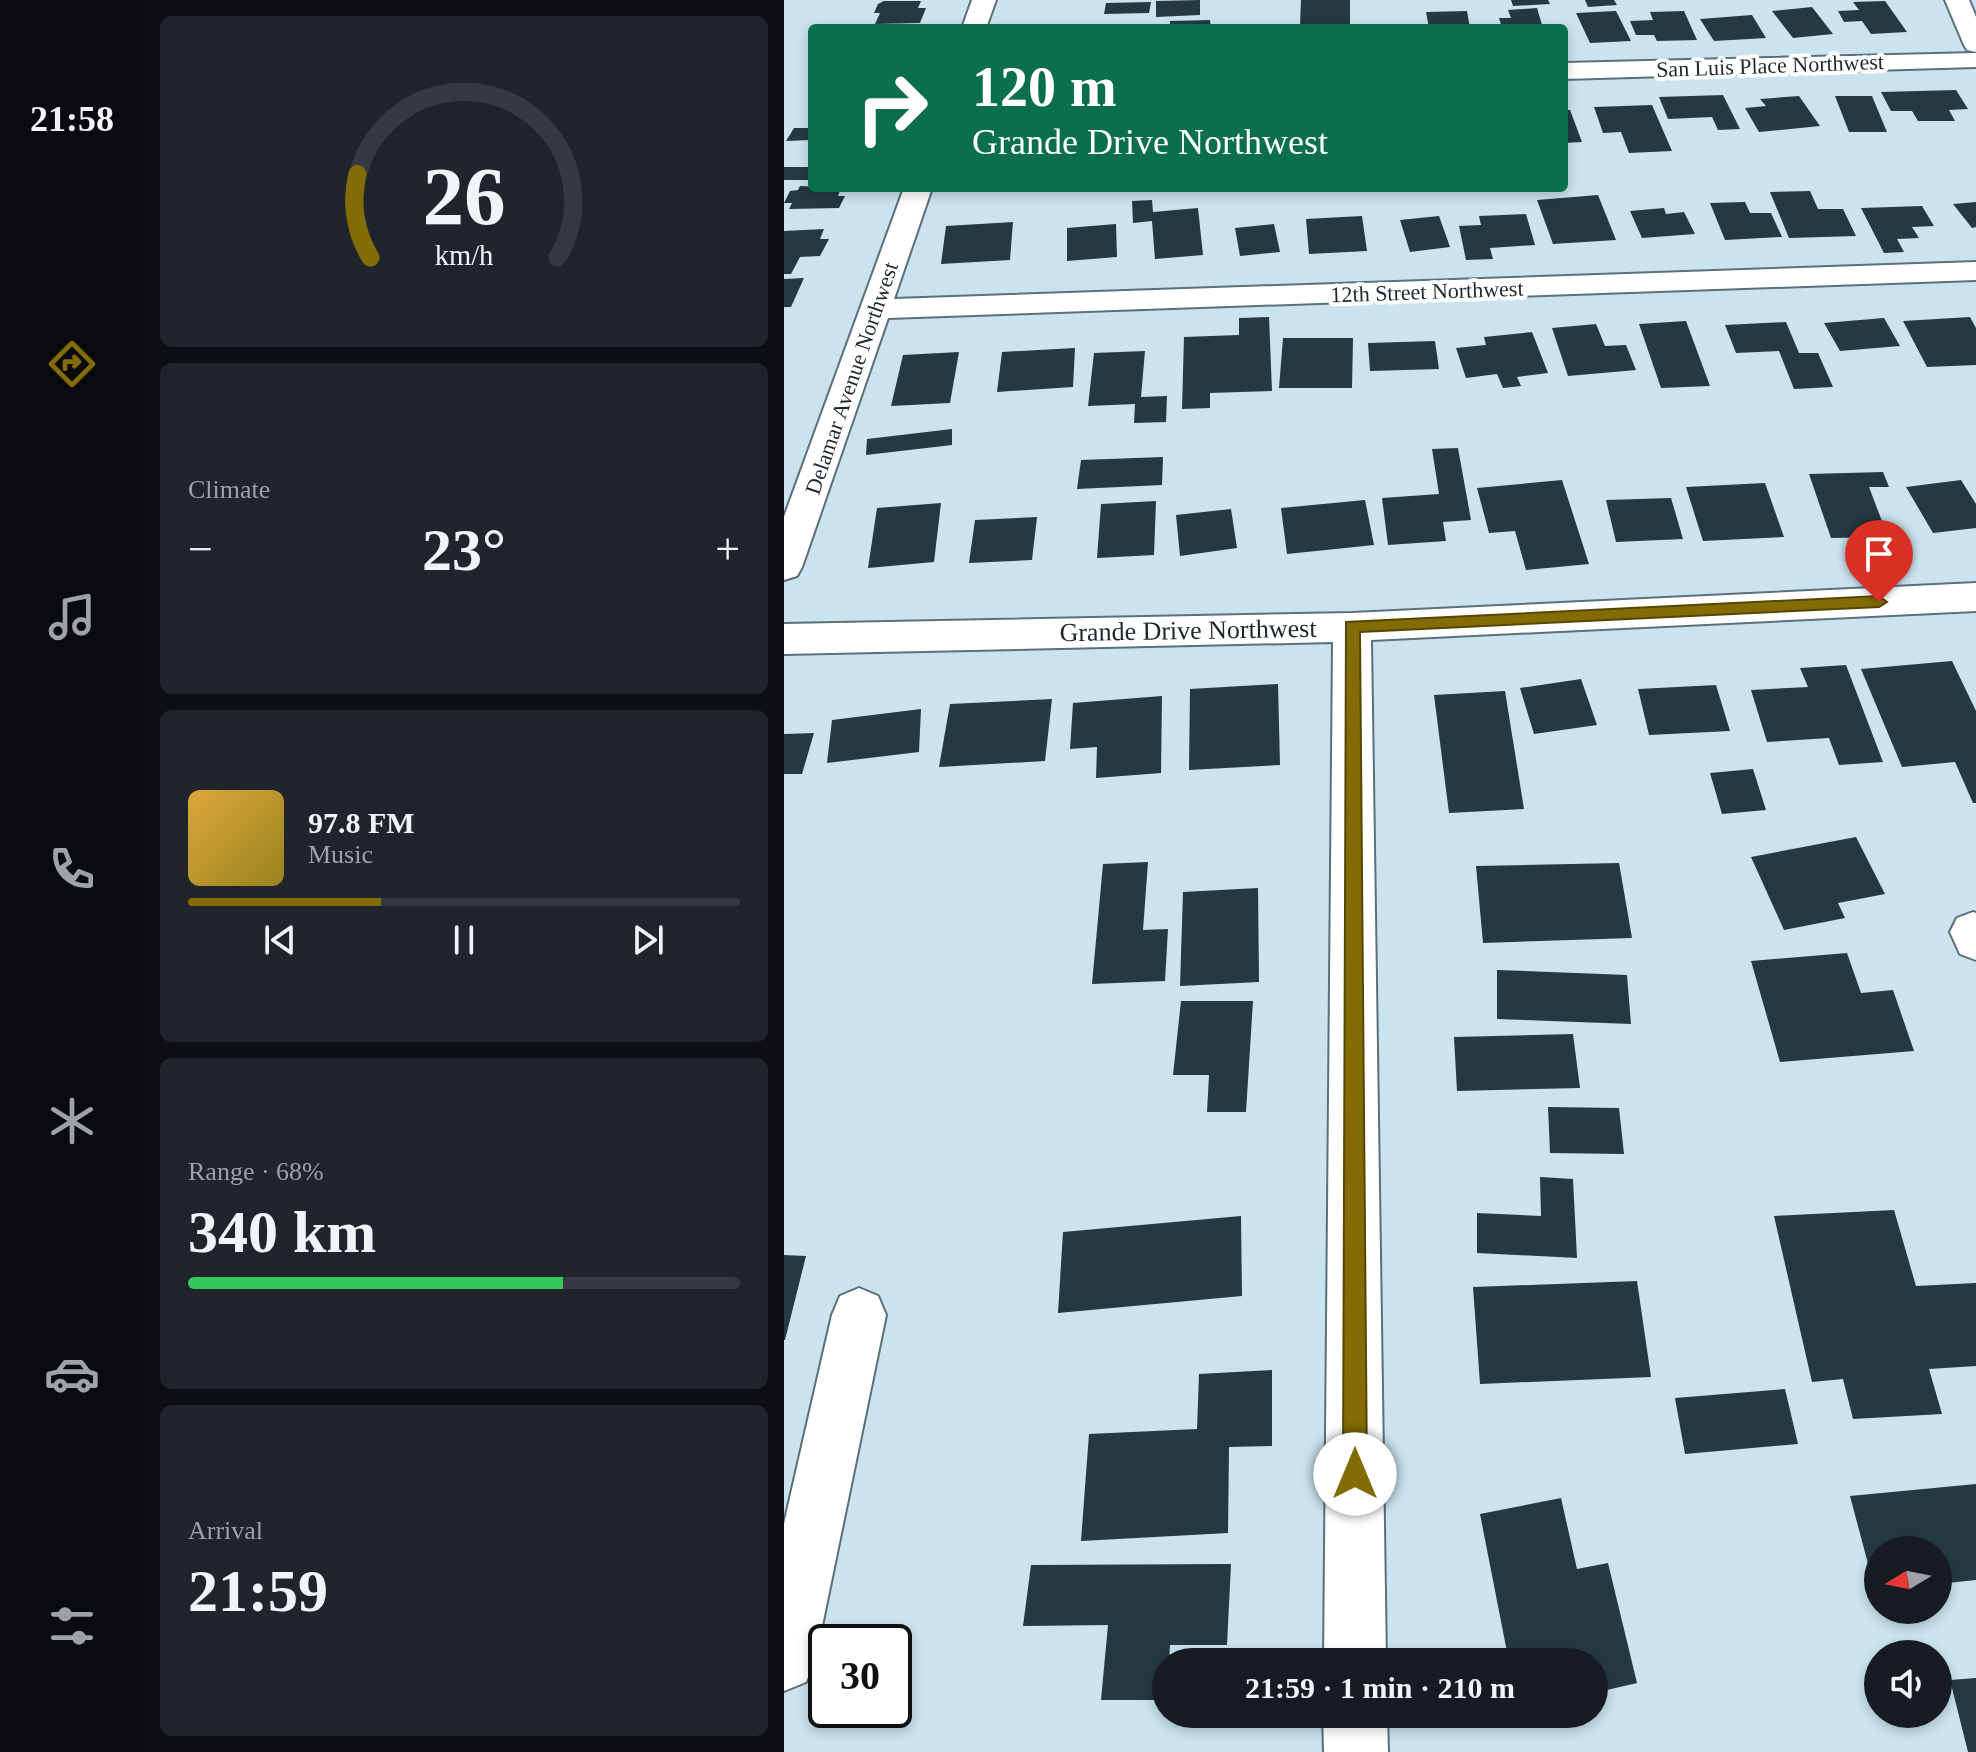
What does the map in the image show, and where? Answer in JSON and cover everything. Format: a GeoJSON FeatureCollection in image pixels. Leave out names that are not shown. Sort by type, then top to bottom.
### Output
{"type":"FeatureCollection","features":[{"type":"Feature","properties":{"kind":"street"},"geometry":{"type":"LineString","coordinates":[[975,24],[984,0]]}},
{"type":"Feature","properties":{"kind":"street"},"geometry":{"type":"LineString","coordinates":[[1957,0],[1976,45]]}},
{"type":"Feature","properties":{"kind":"street","name":"San Luis Place Northwest"},"geometry":{"type":"LineString","coordinates":[[1568,71],[1976,60]]}},
{"type":"Feature","properties":{"kind":"street","name":"Delamar Avenue Northwest"},"geometry":{"type":"LineString","coordinates":[[784,567],[917,192]]}},
{"type":"Feature","properties":{"kind":"street","name":"12th Street Northwest"},"geometry":{"type":"LineString","coordinates":[[877,309],[1976,271]]}},
{"type":"Feature","properties":{"kind":"street","name":"Grande Drive Northwest"},"geometry":{"type":"LineString","coordinates":[[784,639],[1352,627],[1976,597]]}},
{"type":"Feature","properties":{"kind":"street"},"geometry":{"type":"LineString","coordinates":[[1352,627],[1355,1648]]}},
{"type":"Feature","properties":{"kind":"street"},"geometry":{"type":"LineString","coordinates":[[784,1660],[859,1315]]}},
{"type":"Feature","properties":{"kind":"street"},"geometry":{"type":"LineString","coordinates":[[1355,1728],[1356,1752]]}},
{"type":"Feature","properties":{"kind":"building"},"geometry":{"type":"Polygon","coordinates":[[[1200,0],[1200,15],[1156,17],[1156,1],[1200,0]]]}},
{"type":"Feature","properties":{"kind":"building"},"geometry":{"type":"Polygon","coordinates":[[[1301,0],[1350,0],[1350,24],[1300,24],[1301,0]]]}},
{"type":"Feature","properties":{"kind":"building"},"geometry":{"type":"Polygon","coordinates":[[[1511,0],[1548,0],[1550,4],[1513,6],[1511,0]]]}},
{"type":"Feature","properties":{"kind":"building"},"geometry":{"type":"Polygon","coordinates":[[[1585,0],[1614,0],[1617,5],[1588,7],[1585,0]]]}},
{"type":"Feature","properties":{"kind":"building"},"geometry":{"type":"Polygon","coordinates":[[[884,1],[921,1],[918,8],[926,8],[920,23],[875,24],[880,13],[874,13],[878,4],[884,1]]]}},
{"type":"Feature","properties":{"kind":"building"},"geometry":{"type":"Polygon","coordinates":[[[1885,1],[1907,32],[1871,34],[1862,21],[1844,22],[1838,11],[1859,10],[1853,2],[1885,1]]]}},
{"type":"Feature","properties":{"kind":"building"},"geometry":{"type":"Polygon","coordinates":[[[1151,2],[1149,13],[1104,14],[1106,3],[1151,2]]]}},
{"type":"Feature","properties":{"kind":"building"},"geometry":{"type":"Polygon","coordinates":[[[1812,7],[1833,34],[1793,38],[1772,11],[1812,7]]]}},
{"type":"Feature","properties":{"kind":"building"},"geometry":{"type":"Polygon","coordinates":[[[1537,8],[1542,24],[1501,24],[1499,18],[1511,18],[1508,10],[1537,8]]]}},
{"type":"Feature","properties":{"kind":"building"},"geometry":{"type":"Polygon","coordinates":[[[1467,11],[1469,24],[1428,24],[1426,12],[1467,11]]]}},
{"type":"Feature","properties":{"kind":"building"},"geometry":{"type":"Polygon","coordinates":[[[1616,11],[1631,41],[1590,43],[1576,13],[1616,11]]]}},
{"type":"Feature","properties":{"kind":"building"},"geometry":{"type":"Polygon","coordinates":[[[1684,11],[1697,40],[1657,41],[1654,35],[1636,35],[1630,21],[1653,20],[1650,12],[1684,11]]]}},
{"type":"Feature","properties":{"kind":"building"},"geometry":{"type":"Polygon","coordinates":[[[1752,15],[1766,38],[1714,41],[1700,19],[1752,15]]]}},
{"type":"Feature","properties":{"kind":"building"},"geometry":{"type":"Polygon","coordinates":[[[1210,20],[1210,24],[1170,24],[1170,21],[1210,20]]]}},
{"type":"Feature","properties":{"kind":"building"},"geometry":{"type":"Polygon","coordinates":[[[1956,90],[1968,109],[1949,110],[1955,121],[1918,121],[1912,111],[1891,111],[1881,92],[1956,90]]]}},
{"type":"Feature","properties":{"kind":"building"},"geometry":{"type":"Polygon","coordinates":[[[1723,95],[1740,129],[1718,130],[1712,117],[1668,119],[1659,97],[1723,95]]]}},
{"type":"Feature","properties":{"kind":"building"},"geometry":{"type":"Polygon","coordinates":[[[1799,96],[1820,126],[1759,132],[1745,108],[1766,106],[1760,99],[1799,96]]]}},
{"type":"Feature","properties":{"kind":"building"},"geometry":{"type":"Polygon","coordinates":[[[1835,96],[1872,96],[1887,132],[1849,132],[1835,96]]]}},
{"type":"Feature","properties":{"kind":"building"},"geometry":{"type":"Polygon","coordinates":[[[1652,105],[1672,151],[1629,153],[1621,132],[1603,133],[1594,107],[1652,105]]]}},
{"type":"Feature","properties":{"kind":"building"},"geometry":{"type":"Polygon","coordinates":[[[1568,110],[1570,110],[1582,142],[1568,143],[1568,110]]]}},
{"type":"Feature","properties":{"kind":"building"},"geometry":{"type":"Polygon","coordinates":[[[794,128],[808,128],[808,140],[786,141],[794,128]]]}},
{"type":"Feature","properties":{"kind":"building"},"geometry":{"type":"Polygon","coordinates":[[[784,167],[808,167],[808,180],[784,180],[784,167]]]}},
{"type":"Feature","properties":{"kind":"building"},"geometry":{"type":"Polygon","coordinates":[[[800,186],[808,186],[808,192],[840,192],[838,196],[845,196],[839,208],[789,209],[792,203],[784,203],[790,191],[798,190],[800,186]]]}},
{"type":"Feature","properties":{"kind":"building"},"geometry":{"type":"Polygon","coordinates":[[[1810,191],[1818,209],[1843,209],[1856,236],[1789,238],[1770,192],[1810,191]]]}},
{"type":"Feature","properties":{"kind":"building"},"geometry":{"type":"Polygon","coordinates":[[[1598,195],[1616,240],[1553,244],[1537,200],[1598,195]]]}},
{"type":"Feature","properties":{"kind":"building"},"geometry":{"type":"Polygon","coordinates":[[[1152,200],[1153,212],[1198,208],[1203,255],[1155,259],[1152,221],[1133,223],[1132,201],[1152,200]]]}},
{"type":"Feature","properties":{"kind":"building"},"geometry":{"type":"Polygon","coordinates":[[[1745,202],[1750,213],[1771,213],[1782,237],[1725,240],[1710,203],[1745,202]]]}},
{"type":"Feature","properties":{"kind":"building"},"geometry":{"type":"Polygon","coordinates":[[[1976,202],[1976,227],[1972,228],[1953,204],[1976,202]]]}},
{"type":"Feature","properties":{"kind":"building"},"geometry":{"type":"Polygon","coordinates":[[[1922,206],[1934,226],[1912,227],[1919,238],[1897,239],[1904,252],[1884,253],[1861,208],[1922,206]]]}},
{"type":"Feature","properties":{"kind":"building"},"geometry":{"type":"Polygon","coordinates":[[[1664,208],[1666,214],[1684,212],[1695,234],[1642,238],[1630,211],[1664,208]]]}},
{"type":"Feature","properties":{"kind":"building"},"geometry":{"type":"Polygon","coordinates":[[[1526,214],[1535,245],[1490,248],[1493,259],[1466,260],[1459,226],[1481,225],[1479,216],[1526,214]]]}},
{"type":"Feature","properties":{"kind":"building"},"geometry":{"type":"Polygon","coordinates":[[[1362,216],[1367,251],[1309,254],[1306,219],[1362,216]]]}},
{"type":"Feature","properties":{"kind":"building"},"geometry":{"type":"Polygon","coordinates":[[[1439,216],[1450,247],[1410,252],[1400,220],[1439,216]]]}},
{"type":"Feature","properties":{"kind":"building"},"geometry":{"type":"Polygon","coordinates":[[[1013,222],[1010,260],[941,264],[946,226],[1013,222]]]}},
{"type":"Feature","properties":{"kind":"building"},"geometry":{"type":"Polygon","coordinates":[[[1116,224],[1117,257],[1067,261],[1067,228],[1116,224]]]}},
{"type":"Feature","properties":{"kind":"building"},"geometry":{"type":"Polygon","coordinates":[[[1274,224],[1280,252],[1240,256],[1235,228],[1274,224]]]}},
{"type":"Feature","properties":{"kind":"building"},"geometry":{"type":"Polygon","coordinates":[[[824,229],[820,239],[829,239],[820,256],[800,257],[791,274],[784,274],[784,231],[824,229]]]}},
{"type":"Feature","properties":{"kind":"building"},"geometry":{"type":"Polygon","coordinates":[[[804,278],[791,307],[784,307],[784,279],[804,278]]]}},
{"type":"Feature","properties":{"kind":"building"},"geometry":{"type":"Polygon","coordinates":[[[1269,317],[1272,391],[1210,393],[1210,408],[1182,409],[1184,337],[1239,335],[1239,318],[1269,317]]]}},
{"type":"Feature","properties":{"kind":"building"},"geometry":{"type":"Polygon","coordinates":[[[1970,317],[1976,328],[1976,365],[1927,367],[1903,321],[1970,317]]]}},
{"type":"Feature","properties":{"kind":"building"},"geometry":{"type":"Polygon","coordinates":[[[1884,318],[1900,346],[1840,351],[1824,323],[1884,318]]]}},
{"type":"Feature","properties":{"kind":"building"},"geometry":{"type":"Polygon","coordinates":[[[1686,321],[1710,386],[1661,388],[1639,324],[1686,321]]]}},
{"type":"Feature","properties":{"kind":"building"},"geometry":{"type":"Polygon","coordinates":[[[1786,322],[1799,353],[1818,353],[1833,387],[1794,389],[1779,351],[1736,353],[1725,325],[1786,322]]]}},
{"type":"Feature","properties":{"kind":"building"},"geometry":{"type":"Polygon","coordinates":[[[1596,324],[1605,346],[1626,345],[1636,370],[1568,376],[1552,328],[1596,324]]]}},
{"type":"Feature","properties":{"kind":"building"},"geometry":{"type":"Polygon","coordinates":[[[1532,332],[1548,373],[1517,377],[1521,386],[1503,388],[1497,374],[1466,378],[1456,348],[1486,345],[1484,337],[1532,332]]]}},
{"type":"Feature","properties":{"kind":"building"},"geometry":{"type":"Polygon","coordinates":[[[1283,338],[1353,338],[1352,388],[1279,388],[1283,338]]]}},
{"type":"Feature","properties":{"kind":"building"},"geometry":{"type":"Polygon","coordinates":[[[1435,341],[1439,369],[1370,371],[1368,343],[1435,341]]]}},
{"type":"Feature","properties":{"kind":"building"},"geometry":{"type":"Polygon","coordinates":[[[1075,348],[1073,387],[997,392],[1002,352],[1075,348]]]}},
{"type":"Feature","properties":{"kind":"building"},"geometry":{"type":"Polygon","coordinates":[[[1145,351],[1141,397],[1167,396],[1166,422],[1134,423],[1135,404],[1088,406],[1094,353],[1145,351]]]}},
{"type":"Feature","properties":{"kind":"building"},"geometry":{"type":"Polygon","coordinates":[[[959,352],[950,403],[891,406],[903,355],[959,352]]]}},
{"type":"Feature","properties":{"kind":"building"},"geometry":{"type":"Polygon","coordinates":[[[952,429],[952,445],[866,455],[867,439],[952,429]]]}},
{"type":"Feature","properties":{"kind":"building"},"geometry":{"type":"Polygon","coordinates":[[[1458,448],[1471,520],[1443,522],[1446,541],[1388,545],[1382,498],[1439,494],[1432,449],[1458,448]]]}},
{"type":"Feature","properties":{"kind":"building"},"geometry":{"type":"Polygon","coordinates":[[[1163,457],[1162,485],[1077,489],[1081,460],[1163,457]]]}},
{"type":"Feature","properties":{"kind":"building"},"geometry":{"type":"Polygon","coordinates":[[[1883,472],[1889,487],[1869,487],[1888,537],[1831,538],[1809,474],[1883,472]]]}},
{"type":"Feature","properties":{"kind":"building"},"geometry":{"type":"Polygon","coordinates":[[[1562,480],[1589,564],[1526,570],[1515,531],[1489,533],[1477,488],[1562,480]]]}},
{"type":"Feature","properties":{"kind":"building"},"geometry":{"type":"Polygon","coordinates":[[[1961,480],[1976,504],[1976,528],[1933,533],[1906,487],[1961,480]]]}},
{"type":"Feature","properties":{"kind":"building"},"geometry":{"type":"Polygon","coordinates":[[[1765,483],[1784,537],[1703,541],[1686,487],[1765,483]]]}},
{"type":"Feature","properties":{"kind":"building"},"geometry":{"type":"Polygon","coordinates":[[[1671,498],[1683,539],[1616,542],[1606,500],[1671,498]]]}},
{"type":"Feature","properties":{"kind":"building"},"geometry":{"type":"Polygon","coordinates":[[[1365,500],[1374,545],[1287,554],[1281,508],[1365,500]]]}},
{"type":"Feature","properties":{"kind":"building"},"geometry":{"type":"Polygon","coordinates":[[[1156,501],[1154,555],[1097,558],[1101,504],[1156,501]]]}},
{"type":"Feature","properties":{"kind":"building"},"geometry":{"type":"Polygon","coordinates":[[[941,503],[934,562],[868,568],[877,508],[941,503]]]}},
{"type":"Feature","properties":{"kind":"building"},"geometry":{"type":"Polygon","coordinates":[[[1231,509],[1237,548],[1180,556],[1176,515],[1231,509]]]}},
{"type":"Feature","properties":{"kind":"building"},"geometry":{"type":"Polygon","coordinates":[[[1037,517],[1032,560],[969,563],[975,520],[1037,517]]]}},
{"type":"Feature","properties":{"kind":"building"},"geometry":{"type":"Polygon","coordinates":[[[1952,661],[1976,711],[1976,803],[1973,803],[1955,762],[1902,767],[1861,669],[1952,661]]]}},
{"type":"Feature","properties":{"kind":"building"},"geometry":{"type":"Polygon","coordinates":[[[1846,665],[1883,762],[1839,765],[1829,738],[1767,742],[1751,690],[1808,687],[1800,668],[1846,665]]]}},
{"type":"Feature","properties":{"kind":"building"},"geometry":{"type":"Polygon","coordinates":[[[1581,679],[1597,725],[1534,734],[1520,688],[1581,679]]]}},
{"type":"Feature","properties":{"kind":"building"},"geometry":{"type":"Polygon","coordinates":[[[1278,684],[1280,765],[1189,770],[1190,689],[1278,684]]]}},
{"type":"Feature","properties":{"kind":"building"},"geometry":{"type":"Polygon","coordinates":[[[1716,685],[1730,731],[1649,735],[1638,689],[1716,685]]]}},
{"type":"Feature","properties":{"kind":"building"},"geometry":{"type":"Polygon","coordinates":[[[1505,691],[1524,809],[1449,813],[1434,695],[1505,691]]]}},
{"type":"Feature","properties":{"kind":"building"},"geometry":{"type":"Polygon","coordinates":[[[1162,696],[1161,773],[1096,778],[1097,747],[1070,749],[1073,703],[1162,696]]]}},
{"type":"Feature","properties":{"kind":"building"},"geometry":{"type":"Polygon","coordinates":[[[1052,699],[1045,761],[939,767],[950,704],[1052,699]]]}},
{"type":"Feature","properties":{"kind":"building"},"geometry":{"type":"Polygon","coordinates":[[[921,709],[919,752],[827,763],[832,720],[921,709]]]}},
{"type":"Feature","properties":{"kind":"building"},"geometry":{"type":"Polygon","coordinates":[[[814,733],[802,774],[784,774],[784,734],[814,733]]]}},
{"type":"Feature","properties":{"kind":"building"},"geometry":{"type":"Polygon","coordinates":[[[1753,769],[1766,810],[1722,814],[1710,773],[1753,769]]]}},
{"type":"Feature","properties":{"kind":"building"},"geometry":{"type":"Polygon","coordinates":[[[1856,837],[1885,894],[1838,903],[1845,918],[1784,930],[1751,857],[1856,837]]]}},
{"type":"Feature","properties":{"kind":"building"},"geometry":{"type":"Polygon","coordinates":[[[1148,862],[1143,930],[1168,929],[1165,981],[1092,984],[1103,864],[1148,862]]]}},
{"type":"Feature","properties":{"kind":"building"},"geometry":{"type":"Polygon","coordinates":[[[1619,863],[1632,938],[1483,943],[1476,866],[1619,863]]]}},
{"type":"Feature","properties":{"kind":"building"},"geometry":{"type":"Polygon","coordinates":[[[1258,888],[1259,982],[1180,986],[1183,892],[1258,888]]]}},
{"type":"Feature","properties":{"kind":"building"},"geometry":{"type":"Polygon","coordinates":[[[1847,953],[1861,993],[1893,990],[1914,1051],[1780,1062],[1751,961],[1847,953]]]}},
{"type":"Feature","properties":{"kind":"building"},"geometry":{"type":"Polygon","coordinates":[[[1497,970],[1627,975],[1631,1024],[1497,1019],[1497,970]]]}},
{"type":"Feature","properties":{"kind":"building"},"geometry":{"type":"Polygon","coordinates":[[[1181,1001],[1253,1001],[1246,1112],[1207,1112],[1209,1075],[1173,1075],[1181,1001]]]}},
{"type":"Feature","properties":{"kind":"building"},"geometry":{"type":"Polygon","coordinates":[[[1573,1034],[1580,1088],[1457,1091],[1454,1037],[1573,1034]]]}},
{"type":"Feature","properties":{"kind":"building"},"geometry":{"type":"Polygon","coordinates":[[[1548,1107],[1619,1108],[1624,1154],[1550,1153],[1548,1107]]]}},
{"type":"Feature","properties":{"kind":"building"},"geometry":{"type":"Polygon","coordinates":[[[1540,1177],[1573,1179],[1577,1258],[1477,1253],[1477,1213],[1541,1216],[1540,1177]]]}},
{"type":"Feature","properties":{"kind":"building"},"geometry":{"type":"Polygon","coordinates":[[[1894,1210],[1916,1286],[1976,1283],[1976,1366],[1929,1369],[1942,1414],[1853,1419],[1843,1379],[1812,1382],[1774,1216],[1894,1210]]]}},
{"type":"Feature","properties":{"kind":"building"},"geometry":{"type":"Polygon","coordinates":[[[1241,1216],[1242,1296],[1058,1313],[1063,1232],[1241,1216]]]}},
{"type":"Feature","properties":{"kind":"building"},"geometry":{"type":"Polygon","coordinates":[[[784,1255],[806,1256],[785,1340],[784,1340],[784,1255]]]}},
{"type":"Feature","properties":{"kind":"building"},"geometry":{"type":"Polygon","coordinates":[[[1637,1281],[1651,1377],[1480,1384],[1473,1287],[1637,1281]]]}},
{"type":"Feature","properties":{"kind":"building"},"geometry":{"type":"Polygon","coordinates":[[[1272,1370],[1272,1446],[1229,1447],[1228,1533],[1081,1541],[1089,1434],[1197,1429],[1199,1374],[1272,1370]]]}},
{"type":"Feature","properties":{"kind":"building"},"geometry":{"type":"Polygon","coordinates":[[[1785,1389],[1798,1444],[1685,1454],[1675,1398],[1785,1389]]]}},
{"type":"Feature","properties":{"kind":"building"},"geometry":{"type":"Polygon","coordinates":[[[1976,1484],[1976,1580],[1952,1583],[1952,1536],[1864,1536],[1864,1549],[1850,1496],[1976,1484]]]}},
{"type":"Feature","properties":{"kind":"building"},"geometry":{"type":"Polygon","coordinates":[[[1561,1498],[1577,1569],[1608,1563],[1637,1683],[1608,1690],[1608,1648],[1506,1648],[1480,1514],[1561,1498]]]}},
{"type":"Feature","properties":{"kind":"building"},"geometry":{"type":"Polygon","coordinates":[[[1231,1564],[1227,1645],[1152,1648],[1152,1700],[1101,1700],[1108,1625],[1023,1626],[1031,1565],[1231,1564]]]}},
{"type":"Feature","properties":{"kind":"building"},"geometry":{"type":"Polygon","coordinates":[[[1976,1678],[1976,1752],[1968,1752],[1952,1680],[1976,1678]]]}},
{"type":"Feature","properties":{"kind":"route"},"geometry":{"type":"LineString","coordinates":[[1355,1474],[1352,627],[1879,602]]}}]}
